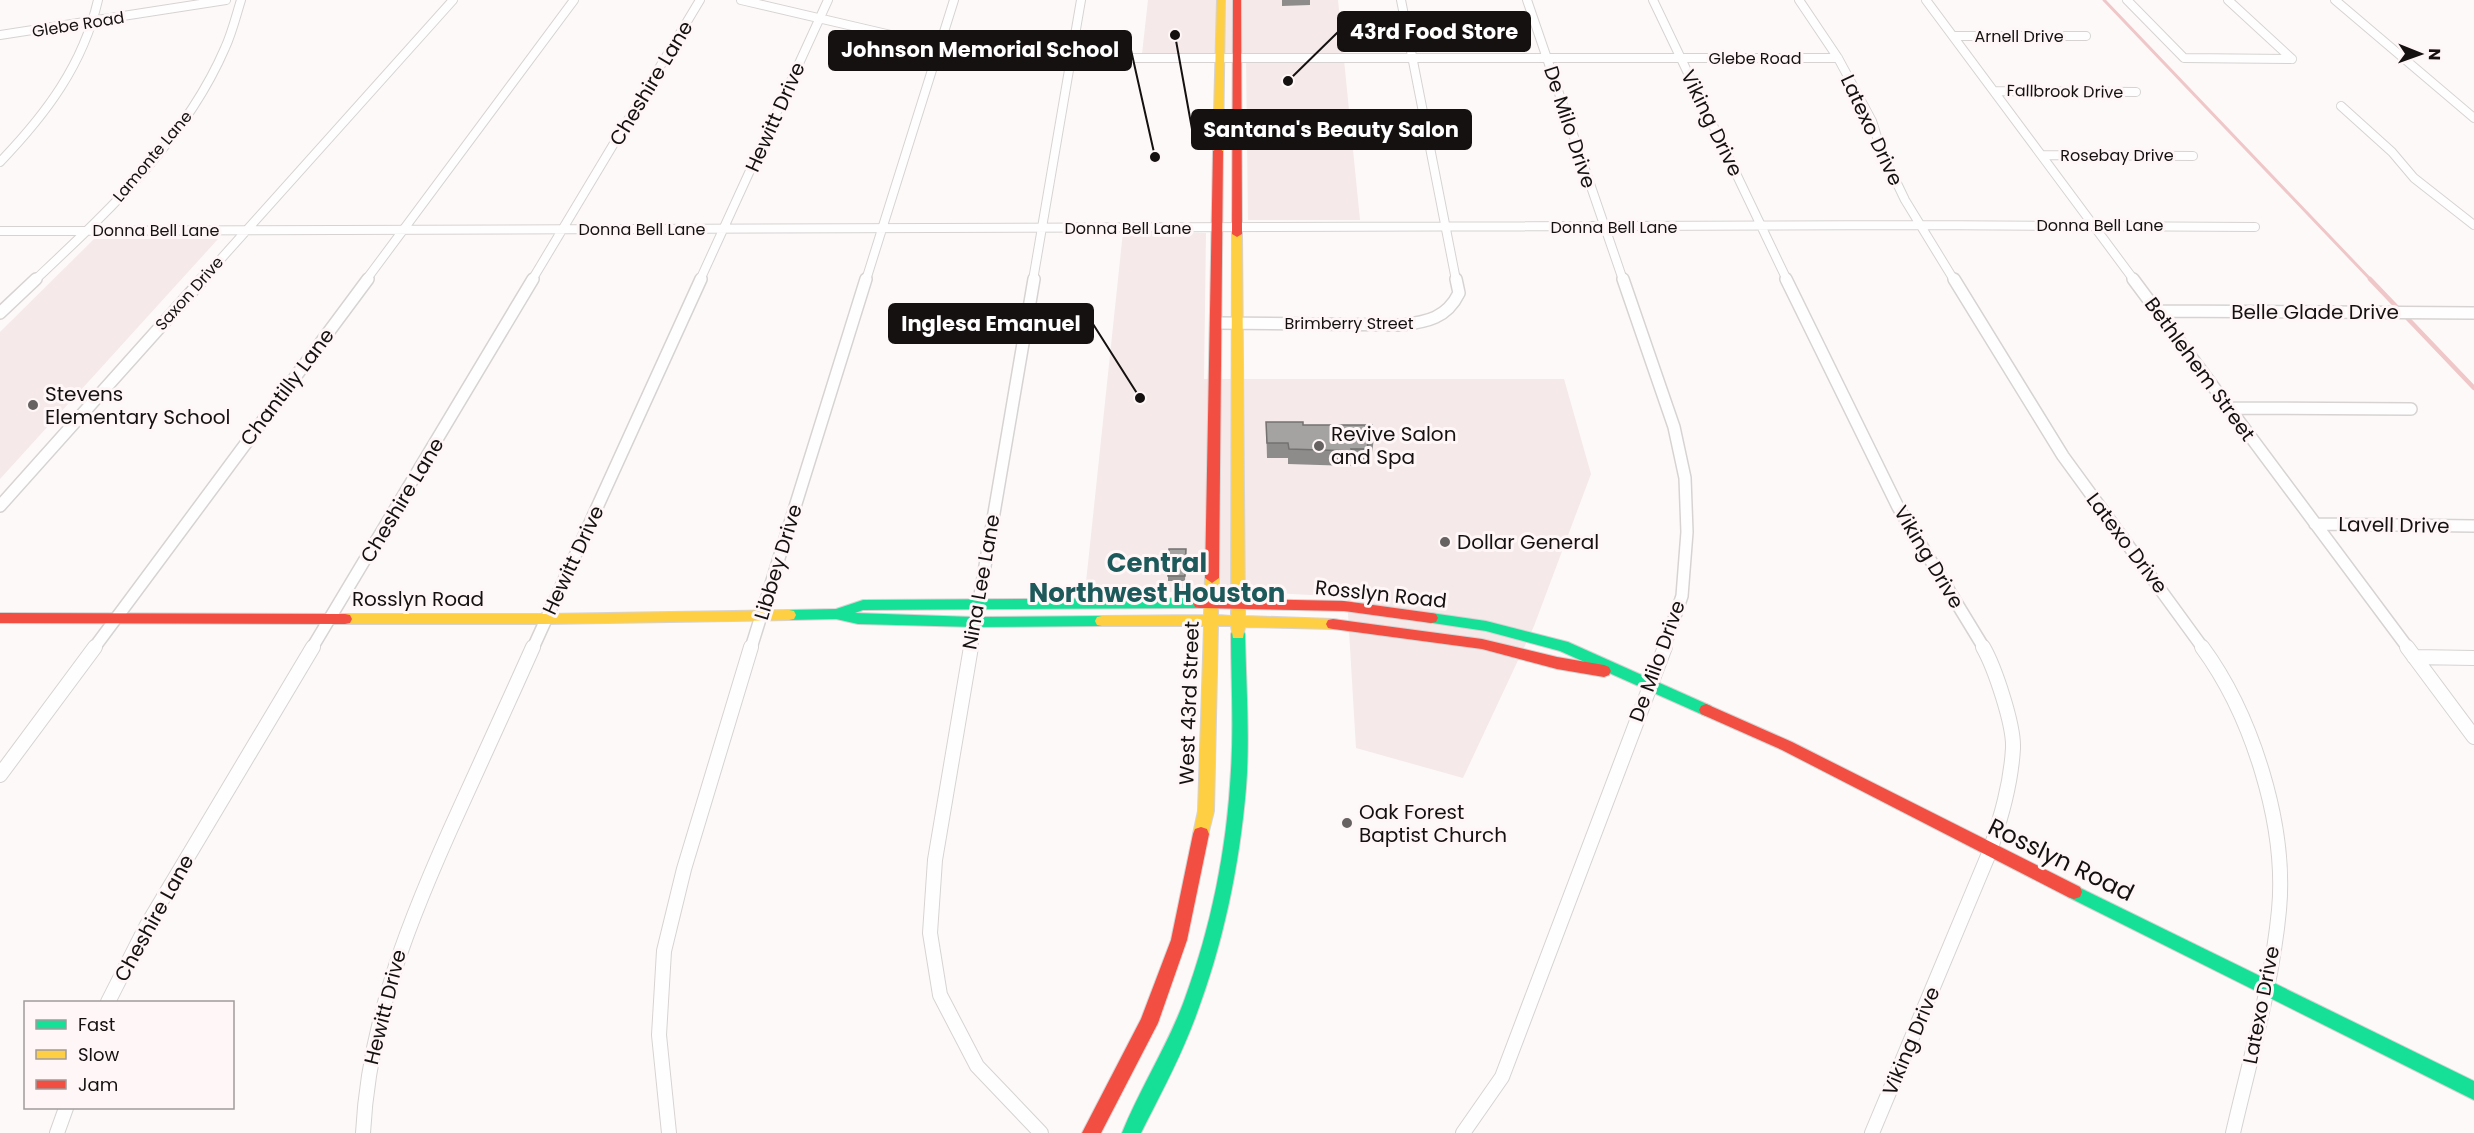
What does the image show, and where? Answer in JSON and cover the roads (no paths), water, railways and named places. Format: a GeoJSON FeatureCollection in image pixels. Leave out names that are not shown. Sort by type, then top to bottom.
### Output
{"type":"FeatureCollection","features":[{"type":"Feature","properties":{"kind":"main road"},"geometry":{"type":"LineString","coordinates":[[1131,1133],[1181,1030],[1204,963],[1230,863],[1238,785],[1237,2],[1221,2]]}},
{"type":"Feature","properties":{"kind":"main road","name":"West 43rd Street"},"geometry":{"type":"LineString","coordinates":[[1091,1133],[1149,1023],[1179,940],[1206,811],[1216,441],[1221,2]]}},
{"type":"Feature","properties":{"kind":"main road"},"geometry":{"type":"LineString","coordinates":[[1218,136],[1236,136]]}},
{"type":"Feature","properties":{"kind":"main road"},"geometry":{"type":"LineString","coordinates":[[1216,441],[1238,440]]}},
{"type":"Feature","properties":{"kind":"main road","name":"Rosslyn Road"},"geometry":{"type":"LineString","coordinates":[[836,614],[862,605],[1238,603],[1344,606],[1486,626],[1563,646],[1787,746],[1990,851],[2474,1091]]}},
{"type":"Feature","properties":{"kind":"main road","name":"Rosslyn Road"},"geometry":{"type":"LineString","coordinates":[[0,618],[546,619],[836,614],[858,620],[974,622],[1237,620],[1343,624],[1482,644],[1557,663],[1625,675]]}},
{"type":"Feature","properties":{"kind":"main road"},"geometry":{"type":"LineString","coordinates":[[1482,644],[1486,626]]}},
{"type":"Feature","properties":{"kind":"street"},"geometry":{"type":"LineString","coordinates":[[0,162],[70,78],[94,22],[98,0]]}},
{"type":"Feature","properties":{"kind":"street","name":"Glebe Road"},"geometry":{"type":"LineString","coordinates":[[0,35],[226,0]]}},
{"type":"Feature","properties":{"kind":"street","name":"Lamonte Lane"},"geometry":{"type":"LineString","coordinates":[[0,313],[86,230],[157,155],[193,108],[220,62],[234,30],[241,0]]}},
{"type":"Feature","properties":{"kind":"street","name":"Saxon Drive"},"geometry":{"type":"LineString","coordinates":[[0,506],[453,0]]}},
{"type":"Feature","properties":{"kind":"street","name":"Chantilly Lane"},"geometry":{"type":"LineString","coordinates":[[0,775],[574,0]]}},
{"type":"Feature","properties":{"kind":"street","name":"Cheshire Lane"},"geometry":{"type":"LineString","coordinates":[[109,1001],[147,925],[700,0]]}},
{"type":"Feature","properties":{"kind":"street","name":"Glebe Road"},"geometry":{"type":"LineString","coordinates":[[741,0],[938,46],[1020,56],[1219,59],[1838,58]]}},
{"type":"Feature","properties":{"kind":"street","name":"Hewitt Drive"},"geometry":{"type":"LineString","coordinates":[[363,1133],[363,1101],[379,1016],[400,946],[432,869],[828,0]]}},
{"type":"Feature","properties":{"kind":"street","name":"Libbey Drive"},"geometry":{"type":"LineString","coordinates":[[669,1133],[658,1035],[664,951],[684,869],[954,0]]}},
{"type":"Feature","properties":{"kind":"street","name":"Nina Lee Lane"},"geometry":{"type":"LineString","coordinates":[[1041,1133],[977,1066],[940,995],[930,933],[935,860],[1081,0]]}},
{"type":"Feature","properties":{"kind":"street","name":"Brimberry Street"},"geometry":{"type":"LineString","coordinates":[[1216,323],[1401,325],[1440,318],[1454,306],[1458,293],[1401,0]]}},
{"type":"Feature","properties":{"kind":"street","name":"De Milo Drive"},"geometry":{"type":"LineString","coordinates":[[1463,1133],[1502,1077],[1649,684],[1664,652],[1682,596],[1687,532],[1685,478],[1674,427],[1603,227],[1527,0]]}},
{"type":"Feature","properties":{"kind":"street","name":"Viking Drive"},"geometry":{"type":"LineString","coordinates":[[1653,0],[1866,445],[1898,507],[1985,650],[2003,699],[2013,746],[2005,806],[1990,851],[1872,1133]]}},
{"type":"Feature","properties":{"kind":"street","name":"Latexo Drive"},"geometry":{"type":"LineString","coordinates":[[1799,0],[1838,58],[1872,121],[1881,150],[1905,200],[2063,456],[2210,658],[2239,712],[2261,769],[2278,846],[2279,908],[2267,987],[2233,1133]]}},
{"type":"Feature","properties":{"kind":"street","name":"Bethlehem Street"},"geometry":{"type":"LineString","coordinates":[[1926,0],[2474,737]]}},
{"type":"Feature","properties":{"kind":"street"},"geometry":{"type":"LineString","coordinates":[[2127,0],[2184,58],[2292,59],[2228,0]]}},
{"type":"Feature","properties":{"kind":"street"},"geometry":{"type":"LineString","coordinates":[[2335,0],[2474,118]]}},
{"type":"Feature","properties":{"kind":"street","name":"Arnell Drive"},"geometry":{"type":"LineString","coordinates":[[1953,36],[2086,36]]}},
{"type":"Feature","properties":{"kind":"street","name":"Fallbrook Drive"},"geometry":{"type":"LineString","coordinates":[[1994,91],[2136,92]]}},
{"type":"Feature","properties":{"kind":"street"},"geometry":{"type":"LineString","coordinates":[[2341,106],[2392,152],[2414,178],[2474,225]]}},
{"type":"Feature","properties":{"kind":"street","name":"Rosebay Drive"},"geometry":{"type":"LineString","coordinates":[[2042,155],[2193,156]]}},
{"type":"Feature","properties":{"kind":"street","name":"Donna Bell Lane"},"geometry":{"type":"LineString","coordinates":[[0,231],[1921,225],[2255,227]]}},
{"type":"Feature","properties":{"kind":"street","name":"Belle Glade Drive"},"geometry":{"type":"LineString","coordinates":[[2157,311],[2474,313]]}},
{"type":"Feature","properties":{"kind":"street"},"geometry":{"type":"LineString","coordinates":[[2228,408],[2411,409]]}},
{"type":"Feature","properties":{"kind":"street","name":"Lavell Drive"},"geometry":{"type":"LineString","coordinates":[[2315,524],[2474,526]]}},
{"type":"Feature","properties":{"kind":"street"},"geometry":{"type":"LineString","coordinates":[[2414,657],[2474,658]]}},
{"type":"Feature","properties":{"kind":"street"},"geometry":{"type":"LineString","coordinates":[[57,1133],[65,1109]]}},
{"type":"Feature","properties":{"kind":"waterway"},"geometry":{"type":"LineString","coordinates":[[2104,0],[2371,280]]}},
{"type":"Feature","properties":{"kind":"waterway"},"geometry":{"type":"LineString","coordinates":[[2370,279],[2474,388]]}},
{"type":"Feature","properties":{"kind":"place","name":"Santana's Beauty Salon"},"geometry":{"type":"Point","coordinates":[1175,35]}},
{"type":"Feature","properties":{"kind":"place","name":"43rd Food Store"},"geometry":{"type":"Point","coordinates":[1288,81]}},
{"type":"Feature","properties":{"kind":"place","name":"Johnson Memorial School"},"geometry":{"type":"Point","coordinates":[1155,157]}},
{"type":"Feature","properties":{"kind":"place","name":"Inglesa Emanuel"},"geometry":{"type":"Point","coordinates":[1140,398]}},
{"type":"Feature","properties":{"kind":"place","name":"Stevens Elementary School"},"geometry":{"type":"Point","coordinates":[33,405]}},
{"type":"Feature","properties":{"kind":"place","name":"Revive Salon and Spa"},"geometry":{"type":"Point","coordinates":[1319,446]}},
{"type":"Feature","properties":{"kind":"place","name":"Dollar General"},"geometry":{"type":"Point","coordinates":[1445,542]}},
{"type":"Feature","properties":{"kind":"place","name":"Oak Forest Baptist Church"},"geometry":{"type":"Point","coordinates":[1347,823]}},
{"type":"Feature","properties":{"kind":"district","name":"Central Northwest Houston"},"geometry":{"type":"Point","coordinates":[1157,578]}}]}
